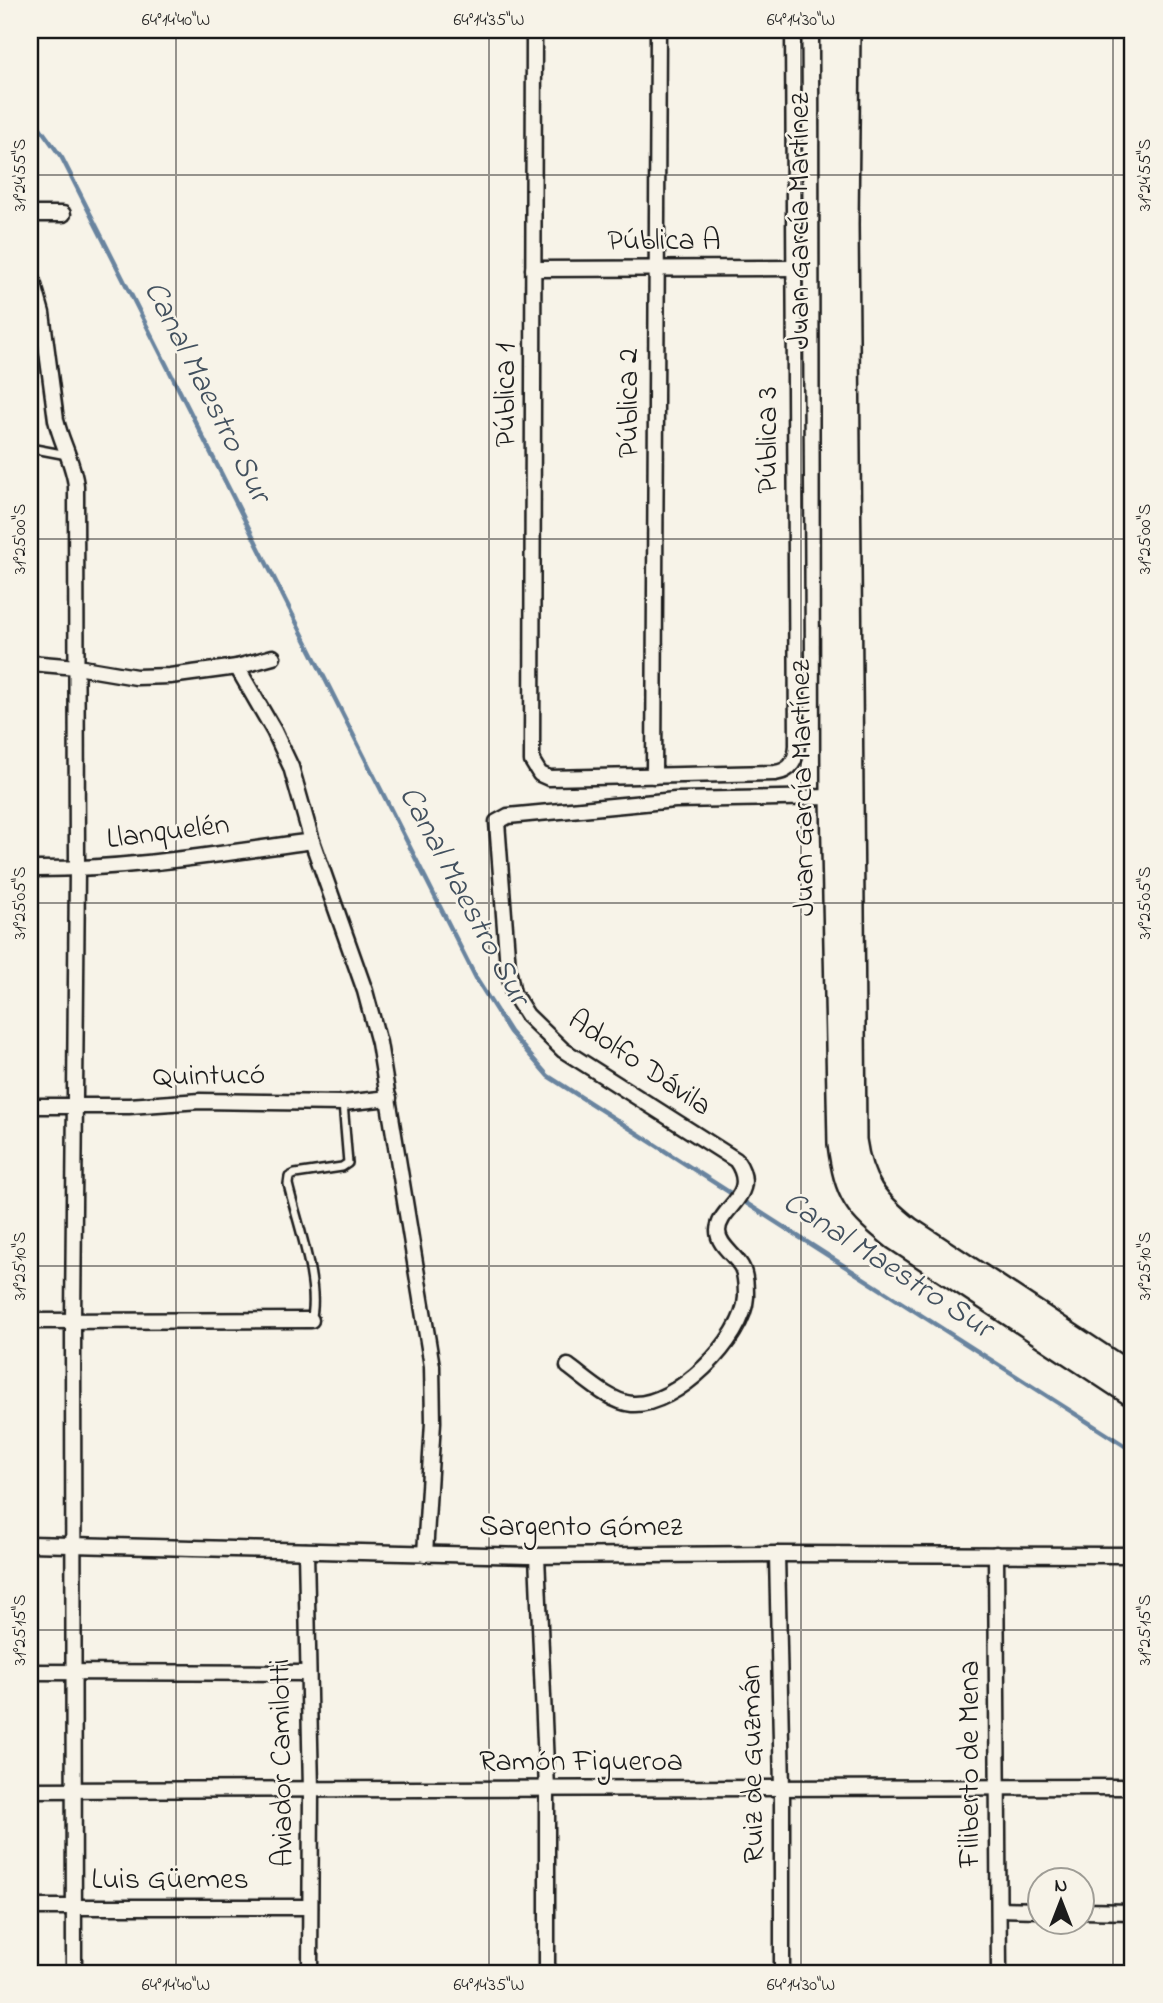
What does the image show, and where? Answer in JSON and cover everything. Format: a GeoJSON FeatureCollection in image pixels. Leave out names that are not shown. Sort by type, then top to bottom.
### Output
{"type":"FeatureCollection","features":[{"type":"Feature","properties":{"kind":"main road","name":"Juan García Martínez"},"geometry":{"type":"LineString","coordinates":[[831,30],[832,797],[839,1144],[843,1171],[852,1197],[870,1219],[895,1239],[1133,1396]]}},
{"type":"Feature","properties":{"kind":"main road","name":"Juan García Martínez"},"geometry":{"type":"LineString","coordinates":[[849,30],[847,224],[857,1156],[860,1169],[876,1198],[909,1228],[1133,1376]]}},
{"type":"Feature","properties":{"kind":"street","name":"Pública 1"},"geometry":{"type":"LineString","coordinates":[[534,30],[532,761],[540,774],[549,778],[654,776]]}},
{"type":"Feature","properties":{"kind":"street","name":"Pública 2"},"geometry":{"type":"LineString","coordinates":[[654,776],[658,30]]}},
{"type":"Feature","properties":{"kind":"street","name":"Pública 3"},"geometry":{"type":"LineString","coordinates":[[654,776],[782,772],[792,765],[797,745],[793,30]]}},
{"type":"Feature","properties":{"kind":"street"},"geometry":{"type":"LineString","coordinates":[[30,214],[64,214]]}},
{"type":"Feature","properties":{"kind":"street","name":"Pública A"},"geometry":{"type":"LineString","coordinates":[[533,269],[794,268]]}},
{"type":"Feature","properties":{"kind":"street"},"geometry":{"type":"LineString","coordinates":[[30,271],[42,313],[56,420],[75,474],[76,486],[77,869],[72,1672],[74,1973]]}},
{"type":"Feature","properties":{"kind":"street"},"geometry":{"type":"LineString","coordinates":[[30,663],[77,667],[136,677],[207,673],[273,657]]}},
{"type":"Feature","properties":{"kind":"street"},"geometry":{"type":"LineString","coordinates":[[237,667],[282,747],[365,991],[379,1043],[432,1366],[433,1422],[425,1553]]}},
{"type":"Feature","properties":{"kind":"street","name":"Adolfo Dávila"},"geometry":{"type":"LineString","coordinates":[[568,1366],[615,1398],[631,1404],[652,1402],[671,1395],[704,1368],[733,1333],[742,1317],[746,1299],[742,1267],[718,1233],[719,1224],[741,1191],[743,1171],[736,1160],[563,1050],[527,1015],[513,993],[508,968],[497,822],[508,816],[675,800],[832,797]]}},
{"type":"Feature","properties":{"kind":"street","name":"Llanquelén"},"geometry":{"type":"LineString","coordinates":[[30,869],[77,869],[190,859],[312,841]]}},
{"type":"Feature","properties":{"kind":"street","name":"Quintucó"},"geometry":{"type":"LineString","coordinates":[[30,1106],[129,1106],[200,1101],[344,1103],[389,1098]]}},
{"type":"Feature","properties":{"kind":"street"},"geometry":{"type":"LineString","coordinates":[[30,1321],[311,1320]]}},
{"type":"Feature","properties":{"kind":"street","name":"Sargento Gómez"},"geometry":{"type":"LineString","coordinates":[[30,1544],[537,1556],[996,1553],[1133,1555]]}},
{"type":"Feature","properties":{"kind":"street","name":"Aviador Camilotti"},"geometry":{"type":"LineString","coordinates":[[306,1551],[311,1790],[310,1973]]}},
{"type":"Feature","properties":{"kind":"street","name":"Filiberto de Mena"},"geometry":{"type":"LineString","coordinates":[[996,1553],[999,1973]]}},
{"type":"Feature","properties":{"kind":"street","name":"Ruiz de Guzmán"},"geometry":{"type":"LineString","coordinates":[[777,1554],[782,1788],[782,1973]]}},
{"type":"Feature","properties":{"kind":"street"},"geometry":{"type":"LineString","coordinates":[[537,1556],[547,1789],[547,1973]]}},
{"type":"Feature","properties":{"kind":"street"},"geometry":{"type":"LineString","coordinates":[[30,1672],[308,1672]]}},
{"type":"Feature","properties":{"kind":"street","name":"Ramón Figueroa"},"geometry":{"type":"LineString","coordinates":[[30,1790],[1133,1787]]}},
{"type":"Feature","properties":{"kind":"street","name":"Luis Güemes"},"geometry":{"type":"LineString","coordinates":[[30,1907],[310,1907]]}},
{"type":"Feature","properties":{"kind":"street"},"geometry":{"type":"LineString","coordinates":[[999,1909],[1026,1910]]}},
{"type":"Feature","properties":{"kind":"street"},"geometry":{"type":"LineString","coordinates":[[1096,1911],[1133,1912]]}},
{"type":"Feature","properties":{"kind":"lane"},"geometry":{"type":"LineString","coordinates":[[30,448],[67,455]]}},
{"type":"Feature","properties":{"kind":"lane"},"geometry":{"type":"LineString","coordinates":[[311,1320],[312,1282],[288,1184],[289,1177],[342,1167],[348,1163],[344,1103]]}},
{"type":"Feature","properties":{"kind":"waterway","name":"Canal Maestro Sur"},"geometry":{"type":"LineString","coordinates":[[30,114],[62,158],[477,980],[510,1032],[548,1076],[1133,1451]]}}]}
